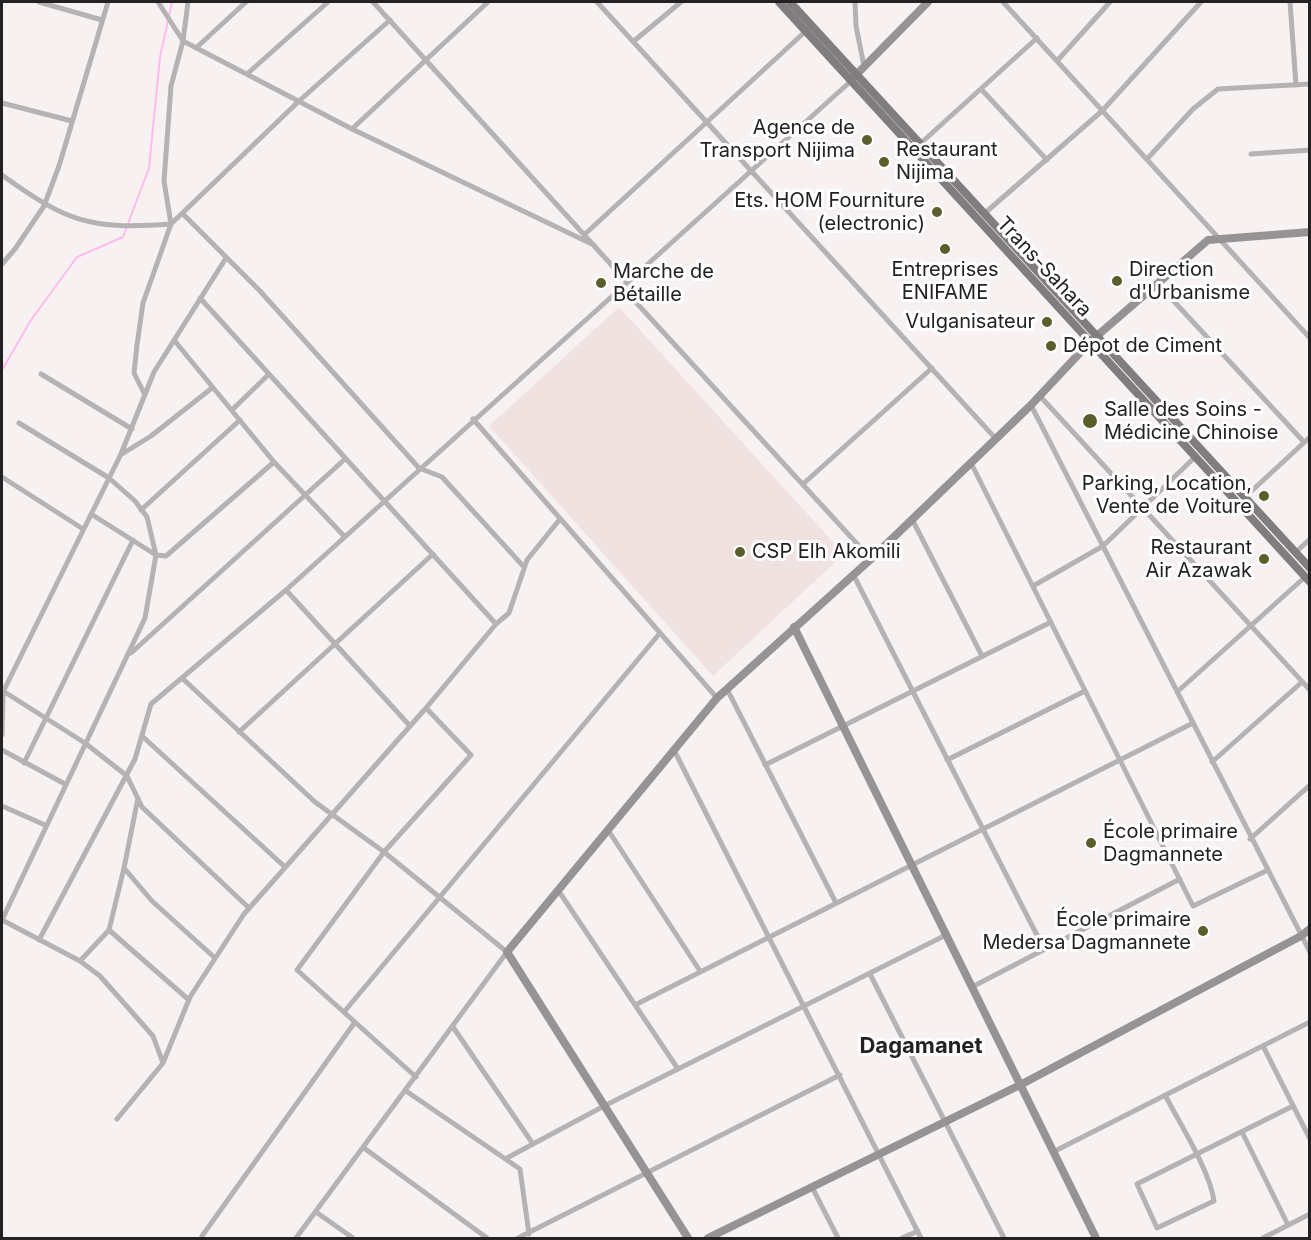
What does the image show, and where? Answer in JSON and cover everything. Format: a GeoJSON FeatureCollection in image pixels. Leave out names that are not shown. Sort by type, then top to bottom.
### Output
{"type":"FeatureCollection","features":[{"type":"Feature","properties":{"kind":"main road","name":"Trans-Sahara"},"geometry":{"type":"LineString","coordinates":[[779,2],[808,28],[1296,552],[1308,576]]}},
{"type":"Feature","properties":{"kind":"main road","name":"Trans-Sahara"},"geometry":{"type":"LineString","coordinates":[[790,2],[808,28]]}},
{"type":"Feature","properties":{"kind":"main road","name":"Trans-Sahara"},"geometry":{"type":"LineString","coordinates":[[894,121],[921,142],[1196,456],[1308,576]]}},
{"type":"Feature","properties":{"kind":"street"},"geometry":{"type":"LineString","coordinates":[[39,2],[102,20]]}},
{"type":"Feature","properties":{"kind":"street"},"geometry":{"type":"LineString","coordinates":[[2,264],[44,206],[108,2]]}},
{"type":"Feature","properties":{"kind":"street"},"geometry":{"type":"LineString","coordinates":[[158,2],[183,41],[352,129],[594,245]]}},
{"type":"Feature","properties":{"kind":"street"},"geometry":{"type":"LineString","coordinates":[[145,395],[134,373],[143,303],[171,224],[164,181],[171,86],[183,41],[188,2]]}},
{"type":"Feature","properties":{"kind":"street"},"geometry":{"type":"LineString","coordinates":[[196,48],[246,2]]}},
{"type":"Feature","properties":{"kind":"street"},"geometry":{"type":"LineString","coordinates":[[247,75],[328,2]]}},
{"type":"Feature","properties":{"kind":"street"},"geometry":{"type":"LineString","coordinates":[[373,2],[626,281]]}},
{"type":"Feature","properties":{"kind":"street"},"geometry":{"type":"LineString","coordinates":[[352,129],[488,2]]}},
{"type":"Feature","properties":{"kind":"street"},"geometry":{"type":"LineString","coordinates":[[597,2],[996,439]]}},
{"type":"Feature","properties":{"kind":"street"},"geometry":{"type":"LineString","coordinates":[[634,41],[681,2]]}},
{"type":"Feature","properties":{"kind":"street"},"geometry":{"type":"LineString","coordinates":[[855,2],[856,27],[864,66]]}},
{"type":"Feature","properties":{"kind":"street"},"geometry":{"type":"LineString","coordinates":[[39,940],[127,776],[151,704],[286,590],[472,419],[751,170],[853,77],[928,2]]}},
{"type":"Feature","properties":{"kind":"street"},"geometry":{"type":"LineString","coordinates":[[1003,2],[1310,338]]}},
{"type":"Feature","properties":{"kind":"street"},"geometry":{"type":"LineString","coordinates":[[1058,61],[1110,2]]}},
{"type":"Feature","properties":{"kind":"street"},"geometry":{"type":"LineString","coordinates":[[985,213],[1102,111],[1201,2]]}},
{"type":"Feature","properties":{"kind":"street"},"geometry":{"type":"LineString","coordinates":[[1290,2],[1296,84]]}},
{"type":"Feature","properties":{"kind":"street"},"geometry":{"type":"LineString","coordinates":[[2,175],[44,206],[79,220],[121,228],[171,224],[299,101],[390,20]]}},
{"type":"Feature","properties":{"kind":"street"},"geometry":{"type":"LineString","coordinates":[[584,235],[808,28]]}},
{"type":"Feature","properties":{"kind":"street"},"geometry":{"type":"LineString","coordinates":[[921,142],[1036,38]]}},
{"type":"Feature","properties":{"kind":"street"},"geometry":{"type":"LineString","coordinates":[[1147,159],[1193,109],[1218,89],[1310,84]]}},
{"type":"Feature","properties":{"kind":"street"},"geometry":{"type":"LineString","coordinates":[[981,89],[1047,160]]}},
{"type":"Feature","properties":{"kind":"street"},"geometry":{"type":"LineString","coordinates":[[2,104],[72,121]]}},
{"type":"Feature","properties":{"kind":"street"},"geometry":{"type":"LineString","coordinates":[[1251,154],[1310,150]]}},
{"type":"Feature","properties":{"kind":"street"},"geometry":{"type":"LineString","coordinates":[[183,214],[260,291],[418,468],[442,477],[524,567]]}},
{"type":"Feature","properties":{"kind":"street"},"geometry":{"type":"LineString","coordinates":[[296,1239],[507,952],[717,698],[871,559],[1031,405],[1095,338],[1208,240],[1310,232]]}},
{"type":"Feature","properties":{"kind":"street"},"geometry":{"type":"LineString","coordinates":[[2,735],[2,691],[121,454],[154,372],[226,258]]}},
{"type":"Feature","properties":{"kind":"street"},"geometry":{"type":"LineString","coordinates":[[1157,283],[1304,442]]}},
{"type":"Feature","properties":{"kind":"street"},"geometry":{"type":"LineString","coordinates":[[621,286],[871,559]]}},
{"type":"Feature","properties":{"kind":"street"},"geometry":{"type":"LineString","coordinates":[[200,298],[496,624]]}},
{"type":"Feature","properties":{"kind":"street"},"geometry":{"type":"LineString","coordinates":[[174,340],[274,462],[344,536]]}},
{"type":"Feature","properties":{"kind":"street"},"geometry":{"type":"LineString","coordinates":[[802,484],[932,368]]}},
{"type":"Feature","properties":{"kind":"street"},"geometry":{"type":"LineString","coordinates":[[42,374],[132,429]]}},
{"type":"Feature","properties":{"kind":"street"},"geometry":{"type":"LineString","coordinates":[[232,410],[269,374]]}},
{"type":"Feature","properties":{"kind":"street"},"geometry":{"type":"LineString","coordinates":[[121,454],[151,436],[212,388]]}},
{"type":"Feature","properties":{"kind":"street"},"geometry":{"type":"LineString","coordinates":[[1040,395],[1310,690]]}},
{"type":"Feature","properties":{"kind":"street"},"geometry":{"type":"LineString","coordinates":[[1031,405],[1250,839],[1310,952]]}},
{"type":"Feature","properties":{"kind":"street"},"geometry":{"type":"LineString","coordinates":[[472,419],[717,698]]}},
{"type":"Feature","properties":{"kind":"street"},"geometry":{"type":"LineString","coordinates":[[141,510],[240,420]]}},
{"type":"Feature","properties":{"kind":"street"},"geometry":{"type":"LineString","coordinates":[[19,423],[109,478],[147,518],[156,555],[145,618],[2,920],[80,961],[100,976],[153,1035],[163,1063]]}},
{"type":"Feature","properties":{"kind":"street"},"geometry":{"type":"LineString","coordinates":[[1245,497],[1310,437]]}},
{"type":"Feature","properties":{"kind":"street"},"geometry":{"type":"LineString","coordinates":[[1033,586],[1103,546],[1196,456]]}},
{"type":"Feature","properties":{"kind":"street"},"geometry":{"type":"LineString","coordinates":[[129,655],[345,459]]}},
{"type":"Feature","properties":{"kind":"street"},"geometry":{"type":"LineString","coordinates":[[91,514],[156,555],[166,556],[274,462]]}},
{"type":"Feature","properties":{"kind":"street"},"geometry":{"type":"LineString","coordinates":[[971,463],[1193,906],[1268,870]]}},
{"type":"Feature","properties":{"kind":"street"},"geometry":{"type":"LineString","coordinates":[[2,477],[83,529]]}},
{"type":"Feature","properties":{"kind":"street"},"geometry":{"type":"LineString","coordinates":[[117,1119],[163,1063],[189,1000],[249,908],[426,708],[496,624],[509,613],[527,560],[560,519]]}},
{"type":"Feature","properties":{"kind":"street"},"geometry":{"type":"LineString","coordinates":[[912,519],[982,656]]}},
{"type":"Feature","properties":{"kind":"street"},"geometry":{"type":"LineString","coordinates":[[1296,552],[1310,539]]}},
{"type":"Feature","properties":{"kind":"street"},"geometry":{"type":"LineString","coordinates":[[24,763],[133,540]]}},
{"type":"Feature","properties":{"kind":"street"},"geometry":{"type":"LineString","coordinates":[[239,732],[433,554]]}},
{"type":"Feature","properties":{"kind":"street"},"geometry":{"type":"LineString","coordinates":[[853,574],[1044,949]]}},
{"type":"Feature","properties":{"kind":"street"},"geometry":{"type":"LineString","coordinates":[[1177,692],[1308,576]]}},
{"type":"Feature","properties":{"kind":"street"},"geometry":{"type":"LineString","coordinates":[[286,590],[410,726]]}},
{"type":"Feature","properties":{"kind":"street"},"geometry":{"type":"LineString","coordinates":[[765,765],[1051,622]]}},
{"type":"Feature","properties":{"kind":"street"},"geometry":{"type":"LineString","coordinates":[[794,627],[1096,1239]]}},
{"type":"Feature","properties":{"kind":"street"},"geometry":{"type":"LineString","coordinates":[[344,1012],[660,633]]}},
{"type":"Feature","properties":{"kind":"street"},"geometry":{"type":"LineString","coordinates":[[182,678],[331,814],[384,852],[507,952],[688,1239]]}},
{"type":"Feature","properties":{"kind":"street"},"geometry":{"type":"LineString","coordinates":[[1212,762],[1302,682]]}},
{"type":"Feature","properties":{"kind":"street"},"geometry":{"type":"LineString","coordinates":[[727,689],[836,903]]}},
{"type":"Feature","properties":{"kind":"street"},"geometry":{"type":"LineString","coordinates":[[2,691],[85,743],[127,776],[142,807],[249,908]]}},
{"type":"Feature","properties":{"kind":"street"},"geometry":{"type":"LineString","coordinates":[[947,760],[1085,691]]}},
{"type":"Feature","properties":{"kind":"street"},"geometry":{"type":"LineString","coordinates":[[416,1077],[297,969],[384,852],[471,755],[426,708]]}},
{"type":"Feature","properties":{"kind":"street"},"geometry":{"type":"LineString","coordinates":[[635,1005],[1193,723]]}},
{"type":"Feature","properties":{"kind":"street"},"geometry":{"type":"LineString","coordinates":[[142,736],[285,867]]}},
{"type":"Feature","properties":{"kind":"street"},"geometry":{"type":"LineString","coordinates":[[2,750],[65,784]]}},
{"type":"Feature","properties":{"kind":"street"},"geometry":{"type":"LineString","coordinates":[[674,750],[921,1239]]}},
{"type":"Feature","properties":{"kind":"street"},"geometry":{"type":"LineString","coordinates":[[1250,839],[1310,785]]}},
{"type":"Feature","properties":{"kind":"street"},"geometry":{"type":"LineString","coordinates":[[80,961],[109,930],[138,798]]}},
{"type":"Feature","properties":{"kind":"street"},"geometry":{"type":"LineString","coordinates":[[2,806],[45,825]]}},
{"type":"Feature","properties":{"kind":"street"},"geometry":{"type":"LineString","coordinates":[[608,830],[700,971]]}},
{"type":"Feature","properties":{"kind":"street"},"geometry":{"type":"LineString","coordinates":[[124,868],[152,901],[215,958]]}},
{"type":"Feature","properties":{"kind":"street"},"geometry":{"type":"LineString","coordinates":[[972,987],[1179,879]]}},
{"type":"Feature","properties":{"kind":"street"},"geometry":{"type":"LineString","coordinates":[[558,890],[678,1069]]}},
{"type":"Feature","properties":{"kind":"street"},"geometry":{"type":"LineString","coordinates":[[708,1239],[1020,1085],[1301,936],[1310,929]]}},
{"type":"Feature","properties":{"kind":"street"},"geometry":{"type":"LineString","coordinates":[[109,930],[189,1000]]}},
{"type":"Feature","properties":{"kind":"street"},"geometry":{"type":"LineString","coordinates":[[505,1159],[604,1106],[946,936]]}},
{"type":"Feature","properties":{"kind":"street"},"geometry":{"type":"LineString","coordinates":[[870,974],[1004,1239]]}},
{"type":"Feature","properties":{"kind":"street"},"geometry":{"type":"LineString","coordinates":[[202,1236],[355,1022]]}},
{"type":"Feature","properties":{"kind":"street"},"geometry":{"type":"LineString","coordinates":[[1053,1152],[1310,1022]]}},
{"type":"Feature","properties":{"kind":"street"},"geometry":{"type":"LineString","coordinates":[[453,1027],[532,1144]]}},
{"type":"Feature","properties":{"kind":"street"},"geometry":{"type":"LineString","coordinates":[[1263,1046],[1310,1139]]}},
{"type":"Feature","properties":{"kind":"street"},"geometry":{"type":"LineString","coordinates":[[519,1239],[840,1075]]}},
{"type":"Feature","properties":{"kind":"street"},"geometry":{"type":"LineString","coordinates":[[406,1091],[520,1169],[529,1234]]}},
{"type":"Feature","properties":{"kind":"street"},"geometry":{"type":"LineString","coordinates":[[1165,1095],[1195,1155],[1212,1188],[1214,1201],[1157,1228],[1137,1184],[1195,1155],[1242,1132],[1293,1106]]}},
{"type":"Feature","properties":{"kind":"street"},"geometry":{"type":"LineString","coordinates":[[1242,1132],[1288,1225]]}},
{"type":"Feature","properties":{"kind":"street"},"geometry":{"type":"LineString","coordinates":[[363,1148],[487,1239]]}},
{"type":"Feature","properties":{"kind":"street"},"geometry":{"type":"LineString","coordinates":[[812,1187],[838,1239]]}},
{"type":"Feature","properties":{"kind":"street"},"geometry":{"type":"LineString","coordinates":[[316,1212],[353,1239]]}},
{"type":"Feature","properties":{"kind":"street"},"geometry":{"type":"LineString","coordinates":[[1263,1239],[1310,1214]]}},
{"type":"Feature","properties":{"kind":"street"},"geometry":{"type":"LineString","coordinates":[[902,1239],[918,1231]]}},
{"type":"Feature","properties":{"kind":"shaded area"},"geometry":{"type":"Polygon","coordinates":[[[619,307],[844,554],[713,676],[489,426],[619,307]]]}},
{"type":"Feature","properties":{"kind":"waterway"},"geometry":{"type":"LineString","coordinates":[[2,370],[31,320],[77,257],[123,237],[149,168],[160,57],[172,2]]}},
{"type":"Feature","properties":{"kind":"place","name":"Agence de Transport Nijima"},"geometry":{"type":"Point","coordinates":[867,140]}},
{"type":"Feature","properties":{"kind":"place","name":"Restaurant Nijima"},"geometry":{"type":"Point","coordinates":[884,162]}},
{"type":"Feature","properties":{"kind":"place","name":"Ets. HOM Fourniture (electronic)"},"geometry":{"type":"Point","coordinates":[937,212]}},
{"type":"Feature","properties":{"kind":"place","name":"Entreprises ENIFAME"},"geometry":{"type":"Point","coordinates":[945,249]}},
{"type":"Feature","properties":{"kind":"place","name":"Direction d'Urbanisme"},"geometry":{"type":"Point","coordinates":[1117,281]}},
{"type":"Feature","properties":{"kind":"place","name":"Marche de Bétaille"},"geometry":{"type":"Point","coordinates":[601,283]}},
{"type":"Feature","properties":{"kind":"place","name":"Vulganisateur"},"geometry":{"type":"Point","coordinates":[1047,322]}},
{"type":"Feature","properties":{"kind":"place","name":"Dépot de Ciment"},"geometry":{"type":"Point","coordinates":[1051,346]}},
{"type":"Feature","properties":{"kind":"place","name":"Salle des Soins - Médicine Chinoise"},"geometry":{"type":"Point","coordinates":[1090,421]}},
{"type":"Feature","properties":{"kind":"place","name":"Parking, Location, Vente de Voiture"},"geometry":{"type":"Point","coordinates":[1264,496]}},
{"type":"Feature","properties":{"kind":"place","name":"CSP Elh Akomili"},"geometry":{"type":"Point","coordinates":[740,552]}},
{"type":"Feature","properties":{"kind":"place","name":"Restaurant Air Azawak"},"geometry":{"type":"Point","coordinates":[1264,559]}},
{"type":"Feature","properties":{"kind":"place","name":"École primaire Dagmannete"},"geometry":{"type":"Point","coordinates":[1091,843]}},
{"type":"Feature","properties":{"kind":"place","name":"École primaire Medersa Dagmannete"},"geometry":{"type":"Point","coordinates":[1203,931]}},
{"type":"Feature","properties":{"kind":"district","name":"Dagamanet"},"geometry":{"type":"Point","coordinates":[921,1046]}}]}
